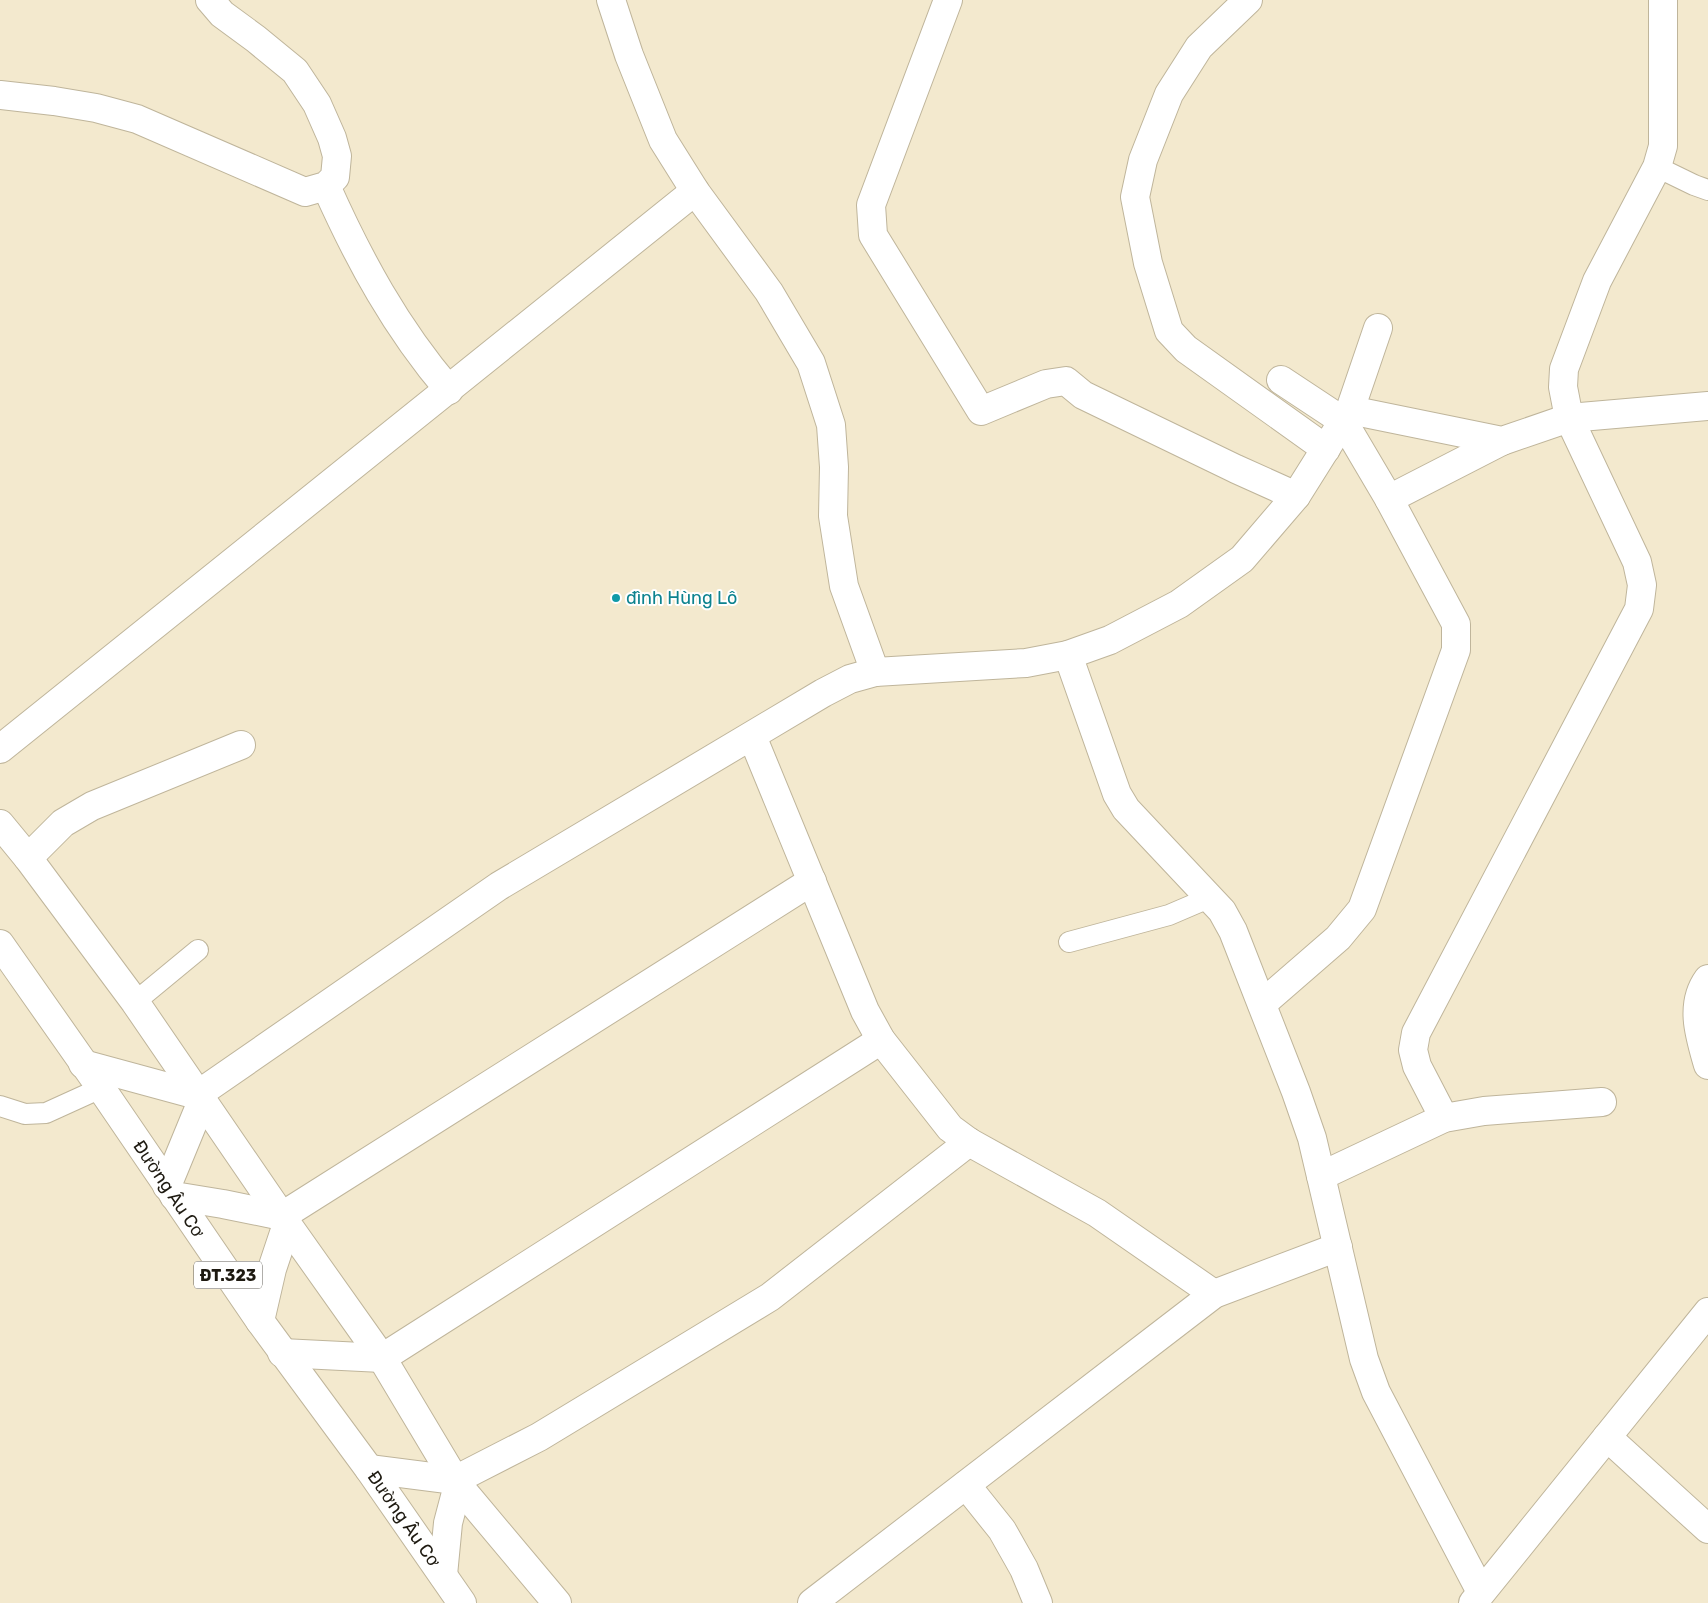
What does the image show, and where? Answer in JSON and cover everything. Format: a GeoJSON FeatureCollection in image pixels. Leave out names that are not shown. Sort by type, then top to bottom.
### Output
{"type":"FeatureCollection","features":[{"type":"Feature","properties":{"kind":"street"},"geometry":{"type":"LineString","coordinates":[[0,94],[96,108],[137,119],[305,192],[326,186],[335,177],[337,156],[332,138],[317,104],[295,72],[256,39],[222,14],[210,0]]}},
{"type":"Feature","properties":{"kind":"street"},"geometry":{"type":"LineString","coordinates":[[611,0],[629,55],[663,140],[695,190],[769,292],[811,364],[831,424],[834,467],[833,516],[844,586],[875,672]]}},
{"type":"Feature","properties":{"kind":"street"},"geometry":{"type":"LineString","coordinates":[[948,0],[871,205],[873,235],[981,411],[1046,384],[1066,380],[1083,395],[1296,496]]}},
{"type":"Feature","properties":{"kind":"street"},"geometry":{"type":"LineString","coordinates":[[1248,0],[1241,4],[1199,47],[1169,94],[1143,160],[1135,197],[1148,263],[1169,330],[1186,349],[1326,449]]}},
{"type":"Feature","properties":{"kind":"street"},"geometry":{"type":"LineString","coordinates":[[1444,1118],[1417,1066],[1413,1050],[1416,1033],[1638,608],[1642,585],[1638,562],[1569,418],[1563,387],[1564,369],[1597,281],[1657,168],[1663,146],[1663,0]]}},
{"type":"Feature","properties":{"kind":"street"},"geometry":{"type":"LineString","coordinates":[[326,186],[343,226],[394,319],[423,360],[449,390]]}},
{"type":"Feature","properties":{"kind":"street"},"geometry":{"type":"LineString","coordinates":[[0,749],[449,390],[695,190]]}},
{"type":"Feature","properties":{"kind":"street"},"geometry":{"type":"LineString","coordinates":[[284,1220],[170,1191],[200,1098],[499,886],[823,693],[850,679],[875,672],[1026,663],[1068,655],[1110,640],[1179,604],[1242,559],[1296,496],[1347,416],[1378,328]]}},
{"type":"Feature","properties":{"kind":"street"},"geometry":{"type":"LineString","coordinates":[[1281,380],[1347,416],[1502,441]]}},
{"type":"Feature","properties":{"kind":"street"},"geometry":{"type":"LineString","coordinates":[[1390,499],[1502,441],[1569,418],[1708,406]]}},
{"type":"Feature","properties":{"kind":"street"},"geometry":{"type":"LineString","coordinates":[[1262,1004],[1338,938],[1362,909],[1456,650],[1456,624],[1347,416]]}},
{"type":"Feature","properties":{"kind":"street"},"geometry":{"type":"LineString","coordinates":[[1068,655],[1117,794],[1126,808],[1211,897],[1222,911],[1233,931],[1312,1138],[1364,1359],[1376,1392],[1477,1597],[1708,1312]]}},
{"type":"Feature","properties":{"kind":"street"},"geometry":{"type":"LineString","coordinates":[[752,736],[866,1010],[881,1040],[950,1128],[969,1142],[1097,1213],[1214,1294]]}},
{"type":"Feature","properties":{"kind":"street"},"geometry":{"type":"LineString","coordinates":[[28,858],[63,823],[92,806],[241,745]]}},
{"type":"Feature","properties":{"kind":"street"},"geometry":{"type":"LineString","coordinates":[[0,824],[28,858],[135,1002],[284,1220],[382,1358],[457,1482],[558,1603]]}},
{"type":"Feature","properties":{"kind":"street"},"geometry":{"type":"LineString","coordinates":[[260,1321],[284,1220],[812,881]]}},
{"type":"Feature","properties":{"kind":"street","name":"Đường Âu Cơ"},"geometry":{"type":"LineString","coordinates":[[0,944],[260,1321],[369,1469],[462,1603]]}},
{"type":"Feature","properties":{"kind":"street"},"geometry":{"type":"LineString","coordinates":[[1708,979],[1697,1005],[1698,1031],[1708,1065]]}},
{"type":"Feature","properties":{"kind":"street"},"geometry":{"type":"LineString","coordinates":[[282,1352],[382,1358],[881,1040]]}},
{"type":"Feature","properties":{"kind":"street"},"geometry":{"type":"LineString","coordinates":[[83,1064],[200,1098]]}},
{"type":"Feature","properties":{"kind":"street"},"geometry":{"type":"LineString","coordinates":[[1321,1176],[1444,1118],[1484,1111],[1602,1102]]}},
{"type":"Feature","properties":{"kind":"street"},"geometry":{"type":"LineString","coordinates":[[369,1469],[457,1482],[539,1437],[770,1297],[969,1142]]}},
{"type":"Feature","properties":{"kind":"street"},"geometry":{"type":"LineString","coordinates":[[812,1603],[1214,1294],[1338,1247]]}},
{"type":"Feature","properties":{"kind":"street"},"geometry":{"type":"LineString","coordinates":[[1607,1437],[1708,1529]]}},
{"type":"Feature","properties":{"kind":"street"},"geometry":{"type":"LineString","coordinates":[[443,1575],[448,1523],[457,1482]]}},
{"type":"Feature","properties":{"kind":"street"},"geometry":{"type":"LineString","coordinates":[[966,1485],[1002,1530],[1024,1569],[1038,1603]]}},
{"type":"Feature","properties":{"kind":"lane"},"geometry":{"type":"LineString","coordinates":[[1657,168],[1694,186],[1708,190]]}},
{"type":"Feature","properties":{"kind":"lane"},"geometry":{"type":"LineString","coordinates":[[1069,942],[1169,915],[1211,897]]}},
{"type":"Feature","properties":{"kind":"lane"},"geometry":{"type":"LineString","coordinates":[[135,1002],[198,950]]}},
{"type":"Feature","properties":{"kind":"lane"},"geometry":{"type":"LineString","coordinates":[[0,1106],[25,1114],[46,1113],[101,1088]]}},
{"type":"Feature","properties":{"kind":"place","name":"đình Hùng Lô"},"geometry":{"type":"Point","coordinates":[616,598]}}]}
